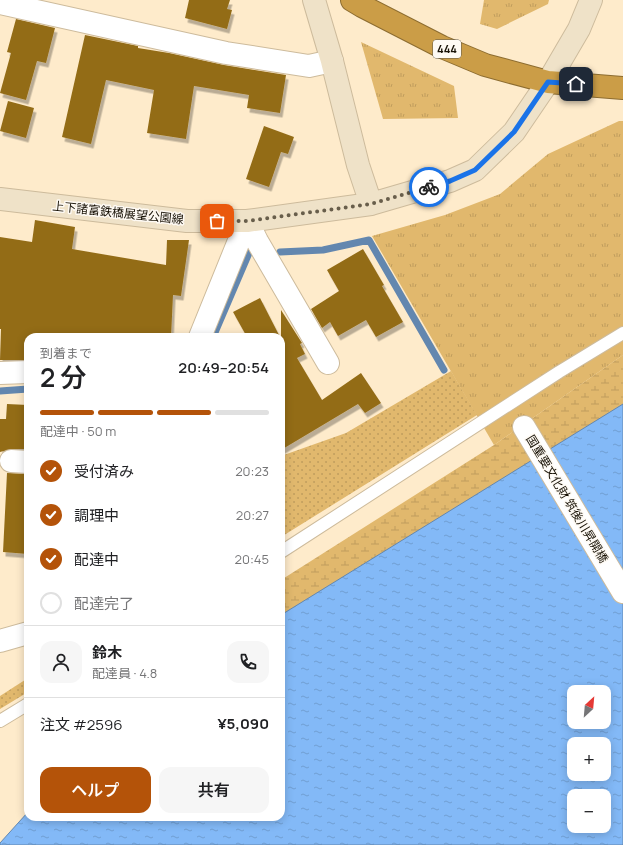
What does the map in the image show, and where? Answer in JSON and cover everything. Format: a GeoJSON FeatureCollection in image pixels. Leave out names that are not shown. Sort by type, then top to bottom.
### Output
{"type":"FeatureCollection","features":[{"type":"Feature","properties":{"kind":"highway","name":"444"},"geometry":{"type":"LineString","coordinates":[[352,0],[436,43],[485,65],[548,82],[623,88]]}},
{"type":"Feature","properties":{"kind":"street"},"geometry":{"type":"LineString","coordinates":[[314,0],[332,61],[358,165],[371,204]]}},
{"type":"Feature","properties":{"kind":"street","name":"上下諸富鉄橋展望公園線"},"geometry":{"type":"LineString","coordinates":[[0,199],[187,221],[247,221],[371,204],[450,181],[475,170],[514,132],[548,82],[579,29],[591,0]]}},
{"type":"Feature","properties":{"kind":"street"},"geometry":{"type":"LineString","coordinates":[[0,3],[226,53],[309,66],[332,61]]}},
{"type":"Feature","properties":{"kind":"street"},"geometry":{"type":"LineString","coordinates":[[202,333],[247,221]]}},
{"type":"Feature","properties":{"kind":"street"},"geometry":{"type":"LineString","coordinates":[[247,221],[257,241],[328,363]]}},
{"type":"Feature","properties":{"kind":"street"},"geometry":{"type":"LineString","coordinates":[[0,373],[24,372]]}},
{"type":"Feature","properties":{"kind":"street","name":"国重要文化財 筑後川昇開橋"},"geometry":{"type":"LineString","coordinates":[[524,426],[623,592]]}},
{"type":"Feature","properties":{"kind":"street"},"geometry":{"type":"LineString","coordinates":[[0,640],[24,634]]}},
{"type":"Feature","properties":{"kind":"lane"},"geometry":{"type":"LineString","coordinates":[[285,549],[559,372],[623,333]]}},
{"type":"Feature","properties":{"kind":"lane"},"geometry":{"type":"LineString","coordinates":[[0,721],[24,706]]}},
{"type":"Feature","properties":{"kind":"green space"},"geometry":{"type":"Polygon","coordinates":[[[484,0],[549,0],[548,4],[497,29],[480,24],[484,0]]]}},
{"type":"Feature","properties":{"kind":"green space"},"geometry":{"type":"Polygon","coordinates":[[[361,42],[454,86],[458,118],[383,119],[361,42]]]}},
{"type":"Feature","properties":{"kind":"green space"},"geometry":{"type":"Polygon","coordinates":[[[619,121],[623,121],[623,355],[494,445],[372,236],[445,215],[500,194],[548,154],[619,121]]]}},
{"type":"Feature","properties":{"kind":"green space"},"geometry":{"type":"Polygon","coordinates":[[[623,355],[623,420],[285,673],[285,577],[494,445],[623,355]]]}},
{"type":"Feature","properties":{"kind":"green space"},"geometry":{"type":"Polygon","coordinates":[[[451,371],[477,415],[285,535],[285,455],[346,433],[451,371]]]}},
{"type":"Feature","properties":{"kind":"green space"},"geometry":{"type":"Polygon","coordinates":[[[24,681],[24,694],[0,709],[0,696],[24,681]]]}},
{"type":"Feature","properties":{"kind":"water"},"geometry":{"type":"Polygon","coordinates":[[[623,404],[623,845],[0,845],[0,843],[24,816],[24,821],[285,821],[285,613],[623,404]]]}},
{"type":"Feature","properties":{"kind":"building"},"geometry":{"type":"Polygon","coordinates":[[[189,0],[230,0],[227,9],[232,10],[227,29],[185,18],[189,0]]]}},
{"type":"Feature","properties":{"kind":"building"},"geometry":{"type":"Polygon","coordinates":[[[16,19],[55,28],[46,63],[37,61],[26,100],[0,93],[11,53],[7,52],[16,19]]]}},
{"type":"Feature","properties":{"kind":"building"},"geometry":{"type":"Polygon","coordinates":[[[85,35],[138,46],[138,48],[224,65],[286,75],[280,113],[247,108],[249,95],[194,86],[186,139],[147,133],[154,90],[106,80],[91,144],[62,137],[85,35]]]}},
{"type":"Feature","properties":{"kind":"building"},"geometry":{"type":"Polygon","coordinates":[[[8,101],[34,108],[26,138],[0,131],[8,101]]]}},
{"type":"Feature","properties":{"kind":"building"},"geometry":{"type":"Polygon","coordinates":[[[264,126],[294,137],[288,154],[281,152],[269,187],[246,179],[264,126]]]}},
{"type":"Feature","properties":{"kind":"building"},"geometry":{"type":"Polygon","coordinates":[[[35,220],[75,227],[72,249],[166,265],[167,240],[189,240],[181,296],[173,295],[171,333],[24,333],[24,360],[0,360],[0,237],[32,242],[35,220]]]}},
{"type":"Feature","properties":{"kind":"building"},"geometry":{"type":"Polygon","coordinates":[[[363,249],[403,322],[376,337],[366,320],[338,336],[330,322],[322,328],[311,309],[339,291],[327,270],[363,249]]]}},
{"type":"Feature","properties":{"kind":"building"},"geometry":{"type":"Polygon","coordinates":[[[260,298],[278,333],[245,333],[233,312],[260,298]]]}},
{"type":"Feature","properties":{"kind":"building"},"geometry":{"type":"Polygon","coordinates":[[[281,310],[302,343],[300,344],[305,354],[297,358],[322,400],[361,373],[381,403],[365,413],[358,404],[285,448],[285,333],[281,333],[281,310]]]}},
{"type":"Feature","properties":{"kind":"building"},"geometry":{"type":"Polygon","coordinates":[[[7,404],[24,405],[24,449],[11,449],[0,452],[0,419],[6,419],[7,404]]]}},
{"type":"Feature","properties":{"kind":"building"},"geometry":{"type":"Polygon","coordinates":[[[7,473],[24,474],[24,554],[3,552],[7,473]]]}},
{"type":"Feature","properties":{"kind":"waterway"},"geometry":{"type":"LineString","coordinates":[[280,252],[323,250],[369,240],[444,370]]}},
{"type":"Feature","properties":{"kind":"waterway"},"geometry":{"type":"LineString","coordinates":[[215,333],[249,253]]}},
{"type":"Feature","properties":{"kind":"waterway"},"geometry":{"type":"LineString","coordinates":[[0,391],[24,389]]}},
{"type":"Feature","properties":{"kind":"way so far"},"geometry":{"type":"LineString","coordinates":[[217,221],[247,221],[371,204],[429,187]]}},
{"type":"Feature","properties":{"kind":"route"},"geometry":{"type":"LineString","coordinates":[[429,187],[450,181],[475,170],[514,132],[548,82],[576,84]]}}]}
